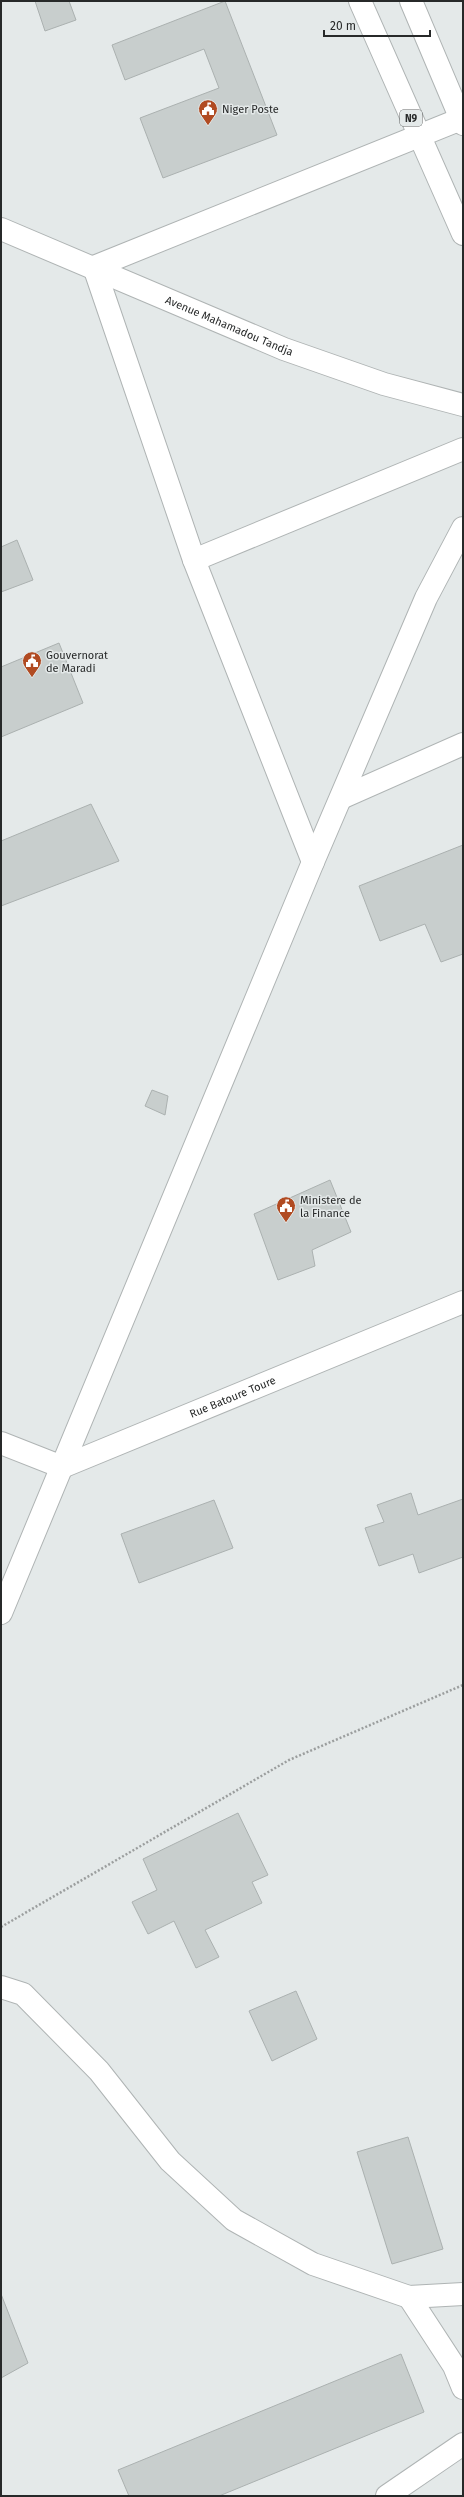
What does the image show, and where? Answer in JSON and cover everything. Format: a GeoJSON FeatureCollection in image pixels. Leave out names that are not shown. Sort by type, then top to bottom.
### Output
{"type":"FeatureCollection","features":[{"type":"Feature","properties":{"kind":"main road","name":"N9"},"geometry":{"type":"LineString","coordinates":[[360,1],[463,234]]}},
{"type":"Feature","properties":{"kind":"main road"},"geometry":{"type":"LineString","coordinates":[[313,862],[194,560],[94,267],[419,136],[462,121],[411,1]]}},
{"type":"Feature","properties":{"kind":"main road","name":"Avenue Mahamadou Tandja"},"geometry":{"type":"LineString","coordinates":[[1,229],[94,267],[284,349],[384,384],[463,405]]}},
{"type":"Feature","properties":{"kind":"main road"},"geometry":{"type":"LineString","coordinates":[[194,560],[463,449]]}},
{"type":"Feature","properties":{"kind":"main road"},"geometry":{"type":"LineString","coordinates":[[1,1613],[313,862],[426,598],[463,528]]}},
{"type":"Feature","properties":{"kind":"main road"},"geometry":{"type":"LineString","coordinates":[[341,798],[463,744]]}},
{"type":"Feature","properties":{"kind":"main road","name":"Rue Batoure Toure"},"geometry":{"type":"LineString","coordinates":[[62,1467],[463,1302]]}},
{"type":"Feature","properties":{"kind":"main road"},"geometry":{"type":"LineString","coordinates":[[1,1443],[62,1467]]}},
{"type":"Feature","properties":{"kind":"main road"},"geometry":{"type":"LineString","coordinates":[[1,1987],[23,1994],[99,2071],[170,2160],[234,2220],[313,2264],[409,2297],[463,2294]]}},
{"type":"Feature","properties":{"kind":"main road"},"geometry":{"type":"LineString","coordinates":[[409,2297],[454,2366],[463,2388]]}},
{"type":"Feature","properties":{"kind":"main road"},"geometry":{"type":"LineString","coordinates":[[387,2496],[463,2444]]}},
{"type":"Feature","properties":{"kind":"path"},"geometry":{"type":"LineString","coordinates":[[1,1927],[289,1760],[463,1685]]}},
{"type":"Feature","properties":{"kind":"building"},"geometry":{"type":"Polygon","coordinates":[[[35,1],[69,1],[76,20],[45,31],[35,1]]]}},
{"type":"Feature","properties":{"kind":"building"},"geometry":{"type":"Polygon","coordinates":[[[225,1],[277,135],[163,178],[140,118],[219,88],[204,49],[125,80],[112,45],[225,1]]]}},
{"type":"Feature","properties":{"kind":"building"},"geometry":{"type":"Polygon","coordinates":[[[17,540],[33,580],[1,592],[1,547],[17,540]]]}},
{"type":"Feature","properties":{"kind":"building"},"geometry":{"type":"Polygon","coordinates":[[[59,643],[83,703],[1,737],[1,667],[59,643]]]}},
{"type":"Feature","properties":{"kind":"building"},"geometry":{"type":"Polygon","coordinates":[[[91,804],[119,861],[1,906],[1,841],[91,804]]]}},
{"type":"Feature","properties":{"kind":"building"},"geometry":{"type":"Polygon","coordinates":[[[463,845],[463,954],[441,962],[425,924],[380,941],[359,886],[463,845]]]}},
{"type":"Feature","properties":{"kind":"building"},"geometry":{"type":"Polygon","coordinates":[[[152,1090],[168,1096],[165,1115],[145,1106],[152,1090]]]}},
{"type":"Feature","properties":{"kind":"building"},"geometry":{"type":"Polygon","coordinates":[[[330,1180],[351,1232],[312,1250],[315,1266],[278,1280],[254,1214],[330,1180]]]}},
{"type":"Feature","properties":{"kind":"building"},"geometry":{"type":"Polygon","coordinates":[[[411,1493],[418,1515],[463,1499],[463,1557],[419,1573],[413,1554],[379,1566],[365,1528],[384,1522],[377,1505],[411,1493]]]}},
{"type":"Feature","properties":{"kind":"building"},"geometry":{"type":"Polygon","coordinates":[[[214,1500],[233,1548],[139,1583],[121,1534],[214,1500]]]}},
{"type":"Feature","properties":{"kind":"building"},"geometry":{"type":"Polygon","coordinates":[[[238,1813],[268,1875],[252,1882],[262,1903],[205,1930],[219,1957],[196,1968],[174,1921],[148,1934],[132,1902],[157,1890],[143,1859],[238,1813]]]}},
{"type":"Feature","properties":{"kind":"building"},"geometry":{"type":"Polygon","coordinates":[[[296,1991],[317,2039],[272,2061],[249,2011],[296,1991]]]}},
{"type":"Feature","properties":{"kind":"building"},"geometry":{"type":"Polygon","coordinates":[[[408,2137],[443,2249],[392,2264],[357,2152],[408,2137]]]}},
{"type":"Feature","properties":{"kind":"building"},"geometry":{"type":"Polygon","coordinates":[[[1,2294],[28,2363],[1,2378],[1,2294]]]}},
{"type":"Feature","properties":{"kind":"building"},"geometry":{"type":"Polygon","coordinates":[[[401,2354],[424,2412],[219,2496],[129,2496],[118,2470],[401,2354]]]}},
{"type":"Feature","properties":{"kind":"place","name":"Niger Poste"},"geometry":{"type":"Point","coordinates":[208,126]}},
{"type":"Feature","properties":{"kind":"place","name":"Gouvernorat de Maradi"},"geometry":{"type":"Point","coordinates":[32,678]}},
{"type":"Feature","properties":{"kind":"place","name":"Ministere de la Finance"},"geometry":{"type":"Point","coordinates":[286,1223]}}]}
